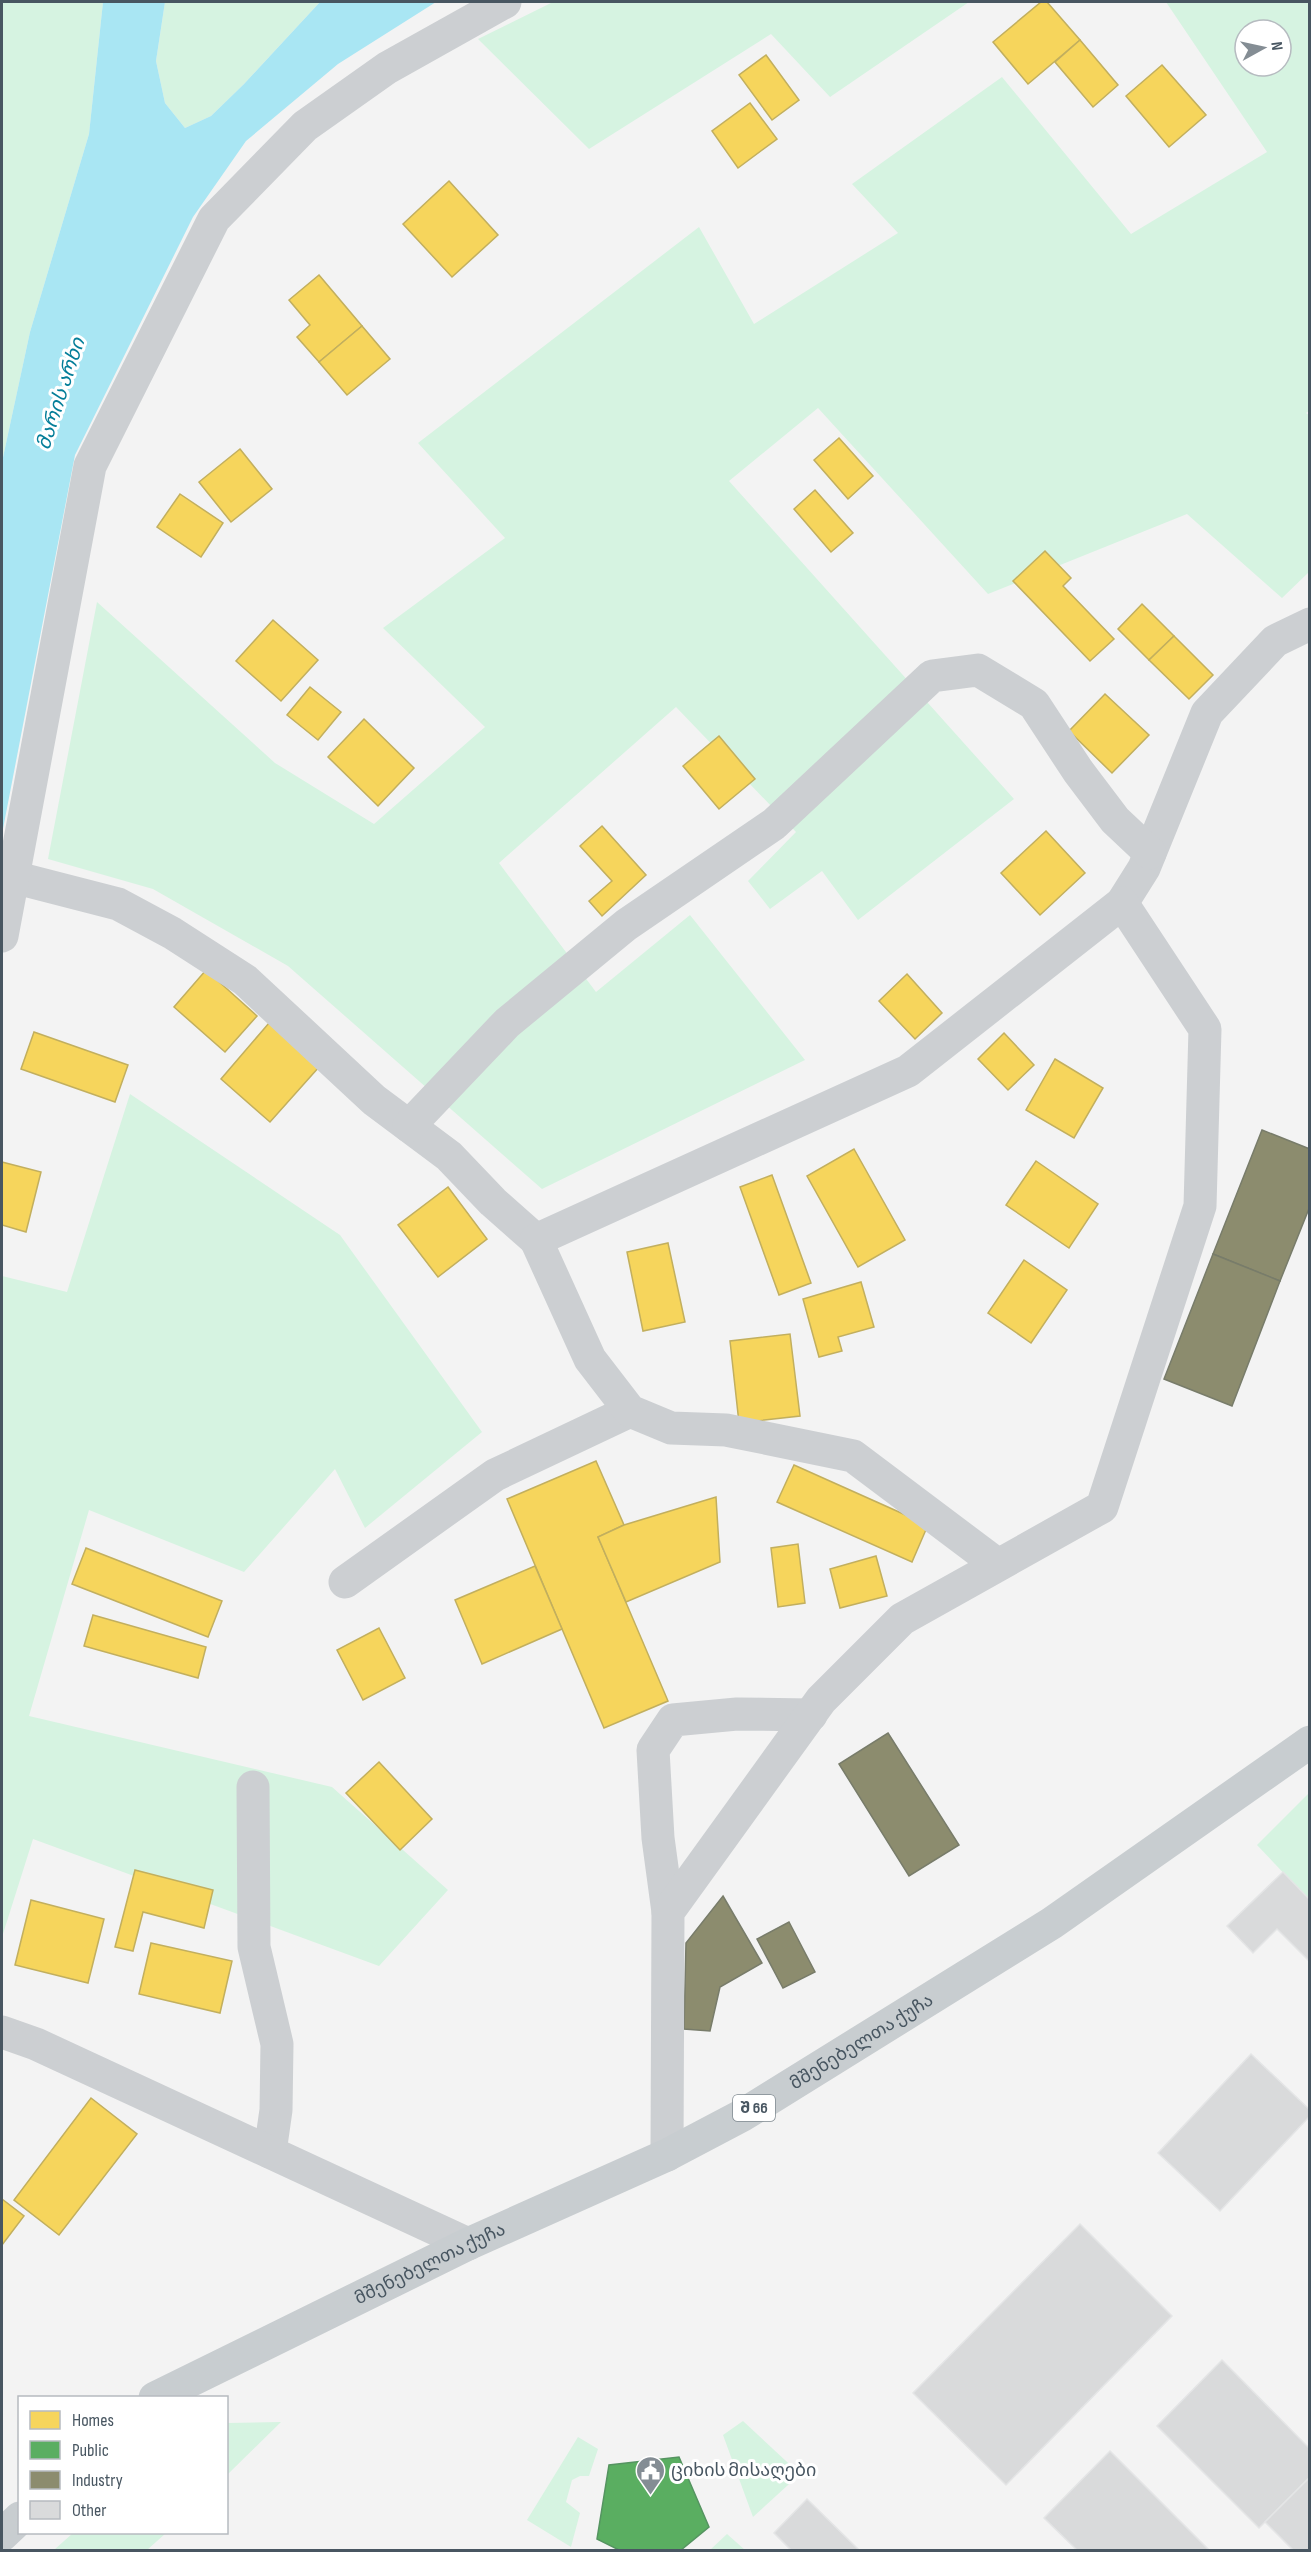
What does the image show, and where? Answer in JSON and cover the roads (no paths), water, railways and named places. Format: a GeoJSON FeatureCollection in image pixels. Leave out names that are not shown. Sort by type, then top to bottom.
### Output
{"type":"FeatureCollection","features":[{"type":"Feature","properties":{"kind":"main road","name":"მშენებელთა ქუჩა"},"geometry":{"type":"LineString","coordinates":[[156,2396],[468,2244],[667,2155],[741,2116],[1052,1923],[1310,1742]]}},
{"type":"Feature","properties":{"kind":"main road"},"geometry":{"type":"LineString","coordinates":[[2,2535],[18,2520]]}},
{"type":"Feature","properties":{"kind":"street"},"geometry":{"type":"LineString","coordinates":[[2,936],[90,466],[214,219],[305,126],[387,68],[505,2]]}},
{"type":"Feature","properties":{"kind":"street"},"geometry":{"type":"LineString","coordinates":[[536,1240],[908,1071],[1122,903],[1150,853],[1207,713],[1275,641],[1310,624]]}},
{"type":"Feature","properties":{"kind":"street"},"geometry":{"type":"LineString","coordinates":[[409,1126],[507,1023],[626,925],[774,824],[932,676],[978,670],[1034,704],[1078,771],[1115,820],[1150,853]]}},
{"type":"Feature","properties":{"kind":"street"},"geometry":{"type":"LineString","coordinates":[[13,877],[118,904],[172,933],[245,980],[374,1100],[449,1156],[493,1202],[536,1240],[590,1359],[630,1411],[671,1428],[726,1430],[853,1456],[998,1564]]}},
{"type":"Feature","properties":{"kind":"street"},"geometry":{"type":"LineString","coordinates":[[668,1912],[821,1700],[902,1619],[1102,1507],[1200,1206],[1205,1029],[1122,903]]}},
{"type":"Feature","properties":{"kind":"street"},"geometry":{"type":"LineString","coordinates":[[345,1582],[495,1475],[630,1411]]}},
{"type":"Feature","properties":{"kind":"street"},"geometry":{"type":"LineString","coordinates":[[667,2155],[668,1912],[658,1839],[653,1750],[673,1720],[737,1714],[811,1715]]}},
{"type":"Feature","properties":{"kind":"street"},"geometry":{"type":"LineString","coordinates":[[253,1787],[254,1947],[277,2044],[276,2110],[270,2152]]}},
{"type":"Feature","properties":{"kind":"street"},"geometry":{"type":"LineString","coordinates":[[2,2032],[36,2044],[468,2244]]}},
{"type":"Feature","properties":{"kind":"water","name":"მარის არხი"},"geometry":{"type":"Polygon","coordinates":[[[103,2],[165,2],[156,61],[165,103],[185,128],[211,116],[320,2],[436,2],[338,64],[246,141],[193,217],[75,455],[2,834],[2,462],[30,332],[89,134],[103,2]]]}},
{"type":"Feature","properties":{"kind":"place","name":"ციხის მისაღები"},"geometry":{"type":"Point","coordinates":[650,2496]}}]}
